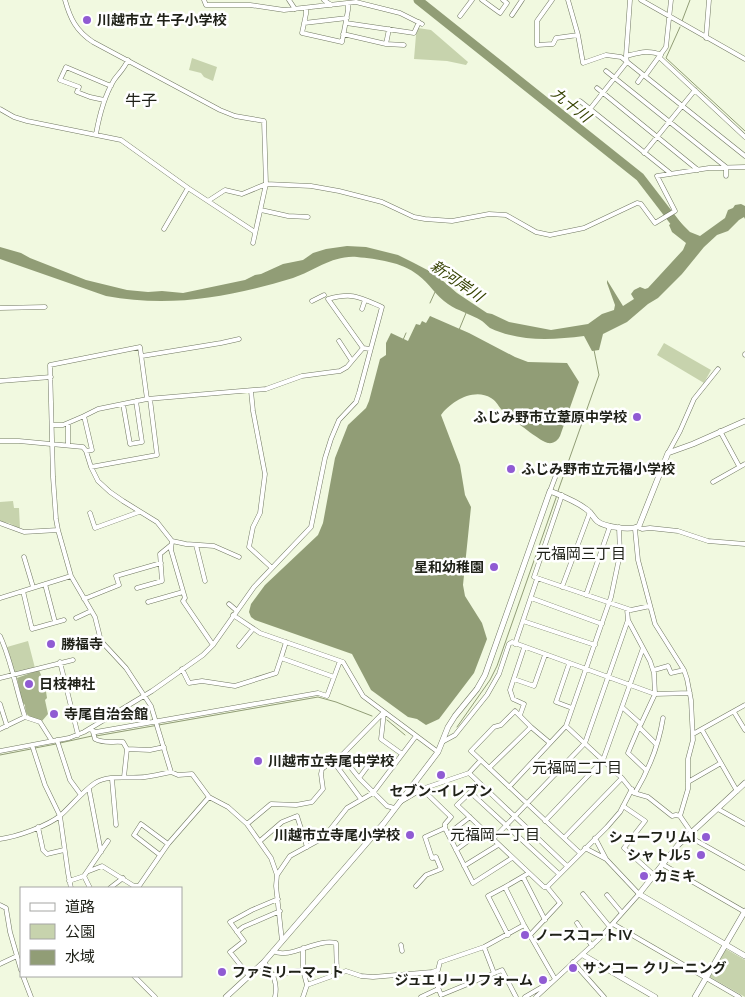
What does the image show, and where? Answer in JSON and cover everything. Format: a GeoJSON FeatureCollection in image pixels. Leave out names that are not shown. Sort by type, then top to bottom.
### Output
{"type":"FeatureCollection","features":[{"type":"Feature","properties":{"kind":"street"},"geometry":{"type":"LineString","coordinates":[[65,0],[72,20],[85,37],[220,110],[235,116],[264,120],[266,184],[253,243]]}},
{"type":"Feature","properties":{"kind":"street"},"geometry":{"type":"LineString","coordinates":[[204,0],[206,5],[250,5],[272,10],[306,8],[328,2],[348,3],[356,1],[400,13],[421,23],[414,33],[346,20],[304,23]]}},
{"type":"Feature","properties":{"kind":"street"},"geometry":{"type":"LineString","coordinates":[[289,0],[295,9]]}},
{"type":"Feature","properties":{"kind":"street"},"geometry":{"type":"LineString","coordinates":[[460,16],[472,0]]}},
{"type":"Feature","properties":{"kind":"street"},"geometry":{"type":"LineString","coordinates":[[482,0],[500,13],[507,3],[503,0]]}},
{"type":"Feature","properties":{"kind":"street"},"geometry":{"type":"LineString","coordinates":[[512,15],[522,0]]}},
{"type":"Feature","properties":{"kind":"street"},"geometry":{"type":"LineString","coordinates":[[552,0],[537,21],[537,45],[553,44],[556,38],[578,35]]}},
{"type":"Feature","properties":{"kind":"street"},"geometry":{"type":"LineString","coordinates":[[568,0],[578,35],[582,63],[610,55],[621,57],[745,156]]}},
{"type":"Feature","properties":{"kind":"street"},"geometry":{"type":"LineString","coordinates":[[627,62],[630,0]]}},
{"type":"Feature","properties":{"kind":"street"},"geometry":{"type":"LineString","coordinates":[[642,0],[745,59]]}},
{"type":"Feature","properties":{"kind":"street"},"geometry":{"type":"LineString","coordinates":[[638,82],[660,56],[668,38],[671,0]]}},
{"type":"Feature","properties":{"kind":"street"},"geometry":{"type":"LineString","coordinates":[[706,38],[709,0]]}},
{"type":"Feature","properties":{"kind":"street"},"geometry":{"type":"LineString","coordinates":[[306,8],[302,32],[342,42],[348,3]]}},
{"type":"Feature","properties":{"kind":"street"},"geometry":{"type":"LineString","coordinates":[[386,44],[389,29]]}},
{"type":"Feature","properties":{"kind":"street"},"geometry":{"type":"LineString","coordinates":[[343,34],[386,44],[404,45]]}},
{"type":"Feature","properties":{"kind":"street"},"geometry":{"type":"LineString","coordinates":[[626,56],[646,51],[654,52],[660,56],[745,137]]}},
{"type":"Feature","properties":{"kind":"street"},"geometry":{"type":"LineString","coordinates":[[96,134],[104,100],[115,79],[124,70],[128,60]]}},
{"type":"Feature","properties":{"kind":"street"},"geometry":{"type":"LineString","coordinates":[[590,109],[627,62]]}},
{"type":"Feature","properties":{"kind":"street"},"geometry":{"type":"LineString","coordinates":[[104,100],[77,92],[79,87],[60,80],[66,67],[111,86]]}},
{"type":"Feature","properties":{"kind":"street"},"geometry":{"type":"LineString","coordinates":[[606,71],[726,167]]}},
{"type":"Feature","properties":{"kind":"street"},"geometry":{"type":"LineString","coordinates":[[596,88],[698,170]]}},
{"type":"Feature","properties":{"kind":"street"},"geometry":{"type":"LineString","coordinates":[[644,153],[695,90]]}},
{"type":"Feature","properties":{"kind":"street"},"geometry":{"type":"LineString","coordinates":[[571,104],[580,101],[671,174]]}},
{"type":"Feature","properties":{"kind":"street"},"geometry":{"type":"LineString","coordinates":[[0,109],[14,117],[27,121],[121,140],[188,188],[255,232]]}},
{"type":"Feature","properties":{"kind":"street"},"geometry":{"type":"LineString","coordinates":[[208,201],[225,190],[242,194],[266,184],[311,186],[382,202],[414,217],[425,219],[444,221],[489,214],[506,215],[536,232],[550,236],[584,228],[637,203],[641,204],[655,222],[675,211],[656,176],[726,167],[745,167]]}},
{"type":"Feature","properties":{"kind":"street"},"geometry":{"type":"LineString","coordinates":[[726,167],[726,176]]}},
{"type":"Feature","properties":{"kind":"street"},"geometry":{"type":"LineString","coordinates":[[164,229],[188,188]]}},
{"type":"Feature","properties":{"kind":"street"},"geometry":{"type":"LineString","coordinates":[[261,210],[288,216],[308,217]]}},
{"type":"Feature","properties":{"kind":"street"},"geometry":{"type":"LineString","coordinates":[[322,289],[324,295],[363,348],[370,349]]}},
{"type":"Feature","properties":{"kind":"street"},"geometry":{"type":"LineString","coordinates":[[312,301],[324,295]]}},
{"type":"Feature","properties":{"kind":"street"},"geometry":{"type":"LineString","coordinates":[[91,731],[203,655],[213,645],[236,610],[271,567],[311,526],[325,458],[331,439],[339,420],[356,402],[382,307],[349,295],[328,300]]}},
{"type":"Feature","properties":{"kind":"street"},"geometry":{"type":"LineString","coordinates":[[362,309],[365,300]]}},
{"type":"Feature","properties":{"kind":"street"},"geometry":{"type":"LineString","coordinates":[[0,308],[45,307]]}},
{"type":"Feature","properties":{"kind":"street"},"geometry":{"type":"LineString","coordinates":[[142,356],[239,339]]}},
{"type":"Feature","properties":{"kind":"street"},"geometry":{"type":"LineString","coordinates":[[339,341],[352,361]]}},
{"type":"Feature","properties":{"kind":"street"},"geometry":{"type":"LineString","coordinates":[[91,467],[157,455],[140,347],[111,351],[50,365],[53,475],[58,530],[70,576],[95,617],[102,641],[126,668],[151,706],[171,772]]}},
{"type":"Feature","properties":{"kind":"street"},"geometry":{"type":"LineString","coordinates":[[52,424],[64,425],[98,409],[136,401],[266,389],[302,376],[340,371],[347,367],[363,348]]}},
{"type":"Feature","properties":{"kind":"street"},"geometry":{"type":"LineString","coordinates":[[718,369],[694,399],[680,431],[668,452],[636,528],[638,560],[650,606],[656,624],[684,670],[690,693],[692,747],[688,758],[688,789],[680,816],[690,834],[745,868]]}},
{"type":"Feature","properties":{"kind":"street"},"geometry":{"type":"LineString","coordinates":[[0,381],[51,377]]}},
{"type":"Feature","properties":{"kind":"street"},"geometry":{"type":"LineString","coordinates":[[251,391],[265,474],[260,513],[253,527],[250,548],[271,567]]}},
{"type":"Feature","properties":{"kind":"street"},"geometry":{"type":"LineString","coordinates":[[123,404],[130,444],[142,442],[136,401]]}},
{"type":"Feature","properties":{"kind":"street"},"geometry":{"type":"LineString","coordinates":[[84,416],[92,450],[86,451]]}},
{"type":"Feature","properties":{"kind":"street"},"geometry":{"type":"LineString","coordinates":[[668,452],[693,444],[745,421]]}},
{"type":"Feature","properties":{"kind":"street"},"geometry":{"type":"LineString","coordinates":[[68,423],[68,445]]}},
{"type":"Feature","properties":{"kind":"street"},"geometry":{"type":"LineString","coordinates":[[720,431],[740,466]]}},
{"type":"Feature","properties":{"kind":"street"},"geometry":{"type":"LineString","coordinates":[[0,441],[79,446],[86,451],[98,481],[104,487],[157,522],[172,543],[171,550],[185,598],[183,601],[213,645]]}},
{"type":"Feature","properties":{"kind":"street"},"geometry":{"type":"LineString","coordinates":[[713,482],[745,464]]}},
{"type":"Feature","properties":{"kind":"street"},"geometry":{"type":"LineString","coordinates":[[226,997],[264,962],[340,874],[438,752],[455,716],[477,689],[485,675],[559,468]]}},
{"type":"Feature","properties":{"kind":"street"},"geometry":{"type":"LineString","coordinates":[[550,491],[562,495],[586,508],[598,522],[610,526],[642,530],[650,528],[678,532],[708,541],[745,544]]}},
{"type":"Feature","properties":{"kind":"street"},"geometry":{"type":"LineString","coordinates":[[562,495],[534,577],[631,610],[650,606]]}},
{"type":"Feature","properties":{"kind":"street"},"geometry":{"type":"LineString","coordinates":[[90,513],[95,528],[140,512]]}},
{"type":"Feature","properties":{"kind":"street"},"geometry":{"type":"LineString","coordinates":[[562,587],[590,512]]}},
{"type":"Feature","properties":{"kind":"street"},"geometry":{"type":"LineString","coordinates":[[0,523],[24,532],[58,530]]}},
{"type":"Feature","properties":{"kind":"street"},"geometry":{"type":"LineString","coordinates":[[586,595],[610,526]]}},
{"type":"Feature","properties":{"kind":"street"},"geometry":{"type":"LineString","coordinates":[[509,787],[566,726],[610,603],[620,554],[619,527]]}},
{"type":"Feature","properties":{"kind":"street"},"geometry":{"type":"LineString","coordinates":[[137,588],[162,581],[160,554],[172,543],[214,546],[239,557]]}},
{"type":"Feature","properties":{"kind":"street"},"geometry":{"type":"LineString","coordinates":[[196,545],[205,581]]}},
{"type":"Feature","properties":{"kind":"street"},"geometry":{"type":"LineString","coordinates":[[24,557],[33,587]]}},
{"type":"Feature","properties":{"kind":"street"},"geometry":{"type":"LineString","coordinates":[[84,599],[119,585],[116,576],[160,563]]}},
{"type":"Feature","properties":{"kind":"street"},"geometry":{"type":"LineString","coordinates":[[0,598],[70,576]]}},
{"type":"Feature","properties":{"kind":"street"},"geometry":{"type":"LineString","coordinates":[[515,644],[537,579]]}},
{"type":"Feature","properties":{"kind":"street"},"geometry":{"type":"LineString","coordinates":[[45,584],[55,622]]}},
{"type":"Feature","properties":{"kind":"street"},"geometry":{"type":"LineString","coordinates":[[23,590],[32,629],[64,620]]}},
{"type":"Feature","properties":{"kind":"street"},"geometry":{"type":"LineString","coordinates":[[148,602],[182,592]]}},
{"type":"Feature","properties":{"kind":"street"},"geometry":{"type":"LineString","coordinates":[[531,598],[602,624]]}},
{"type":"Feature","properties":{"kind":"street"},"geometry":{"type":"LineString","coordinates":[[229,604],[236,610]]}},
{"type":"Feature","properties":{"kind":"street"},"geometry":{"type":"LineString","coordinates":[[627,609],[628,620],[654,670],[656,694],[628,753],[646,770]]}},
{"type":"Feature","properties":{"kind":"street"},"geometry":{"type":"LineString","coordinates":[[76,618],[91,611]]}},
{"type":"Feature","properties":{"kind":"street"},"geometry":{"type":"LineString","coordinates":[[233,615],[253,629],[343,662],[363,696],[438,752]]}},
{"type":"Feature","properties":{"kind":"street"},"geometry":{"type":"LineString","coordinates":[[493,839],[584,743],[628,620]]}},
{"type":"Feature","properties":{"kind":"street"},"geometry":{"type":"LineString","coordinates":[[523,621],[594,645]]}},
{"type":"Feature","properties":{"kind":"street"},"geometry":{"type":"LineString","coordinates":[[239,646],[253,629]]}},
{"type":"Feature","properties":{"kind":"street"},"geometry":{"type":"LineString","coordinates":[[0,636],[11,661],[25,717]]}},
{"type":"Feature","properties":{"kind":"street"},"geometry":{"type":"LineString","coordinates":[[182,669],[189,683],[202,681],[235,686],[276,673],[286,642]]}},
{"type":"Feature","properties":{"kind":"street"},"geometry":{"type":"LineString","coordinates":[[442,742],[455,735],[487,696],[499,674],[509,644],[512,642],[524,648],[656,694],[690,693]]}},
{"type":"Feature","properties":{"kind":"street"},"geometry":{"type":"LineString","coordinates":[[524,648],[510,690],[513,700],[530,707]]}},
{"type":"Feature","properties":{"kind":"street"},"geometry":{"type":"LineString","coordinates":[[546,821],[603,760],[643,648]]}},
{"type":"Feature","properties":{"kind":"street"},"geometry":{"type":"LineString","coordinates":[[514,679],[534,686],[545,655]]}},
{"type":"Feature","properties":{"kind":"street"},"geometry":{"type":"LineString","coordinates":[[281,658],[334,677]]}},
{"type":"Feature","properties":{"kind":"street"},"geometry":{"type":"LineString","coordinates":[[0,678],[73,660]]}},
{"type":"Feature","properties":{"kind":"street"},"geometry":{"type":"LineString","coordinates":[[0,752],[91,731],[318,693],[327,696],[340,661]]}},
{"type":"Feature","properties":{"kind":"street"},"geometry":{"type":"LineString","coordinates":[[60,662],[78,735]]}},
{"type":"Feature","properties":{"kind":"street"},"geometry":{"type":"LineString","coordinates":[[569,664],[556,702],[572,708]]}},
{"type":"Feature","properties":{"kind":"street"},"geometry":{"type":"LineString","coordinates":[[654,670],[668,666],[671,673],[684,670]]}},
{"type":"Feature","properties":{"kind":"street"},"geometry":{"type":"LineString","coordinates":[[0,704],[7,726]]}},
{"type":"Feature","properties":{"kind":"street"},"geometry":{"type":"LineString","coordinates":[[520,715],[524,704]]}},
{"type":"Feature","properties":{"kind":"street"},"geometry":{"type":"LineString","coordinates":[[693,734],[745,706]]}},
{"type":"Feature","properties":{"kind":"street"},"geometry":{"type":"LineString","coordinates":[[622,707],[656,744]]}},
{"type":"Feature","properties":{"kind":"street"},"geometry":{"type":"LineString","coordinates":[[550,743],[515,711],[501,725],[494,727],[471,751],[580,854]]}},
{"type":"Feature","properties":{"kind":"street"},"geometry":{"type":"LineString","coordinates":[[384,712],[381,738],[402,754]]}},
{"type":"Feature","properties":{"kind":"street"},"geometry":{"type":"LineString","coordinates":[[247,824],[271,804],[296,805],[312,802],[323,789],[321,780],[322,770],[343,754],[384,712]]}},
{"type":"Feature","properties":{"kind":"street"},"geometry":{"type":"LineString","coordinates":[[734,712],[745,730]]}},
{"type":"Feature","properties":{"kind":"street"},"geometry":{"type":"LineString","coordinates":[[0,729],[25,717],[40,722],[55,740],[70,780],[81,796]]}},
{"type":"Feature","properties":{"kind":"street"},"geometry":{"type":"LineString","coordinates":[[547,887],[620,812],[633,791],[642,782],[650,764],[663,718]]}},
{"type":"Feature","properties":{"kind":"street"},"geometry":{"type":"LineString","coordinates":[[566,726],[622,778],[633,791],[648,797],[672,816],[680,816]]}},
{"type":"Feature","properties":{"kind":"street"},"geometry":{"type":"LineString","coordinates":[[489,768],[531,727]]}},
{"type":"Feature","properties":{"kind":"street"},"geometry":{"type":"LineString","coordinates":[[702,730],[737,791]]}},
{"type":"Feature","properties":{"kind":"street"},"geometry":{"type":"LineString","coordinates":[[91,731],[95,739],[107,743],[123,742],[127,749],[124,777]]}},
{"type":"Feature","properties":{"kind":"street"},"geometry":{"type":"LineString","coordinates":[[277,875],[290,856],[325,836],[347,808],[373,793],[416,736]]}},
{"type":"Feature","properties":{"kind":"street"},"geometry":{"type":"LineString","coordinates":[[32,745],[45,784],[60,816],[71,887]]}},
{"type":"Feature","properties":{"kind":"street"},"geometry":{"type":"LineString","coordinates":[[127,749],[150,750],[164,747]]}},
{"type":"Feature","properties":{"kind":"street"},"geometry":{"type":"LineString","coordinates":[[359,778],[376,755],[393,767]]}},
{"type":"Feature","properties":{"kind":"street"},"geometry":{"type":"LineString","coordinates":[[398,803],[422,789],[469,773],[481,760]]}},
{"type":"Feature","properties":{"kind":"street"},"geometry":{"type":"LineString","coordinates":[[333,761],[361,800]]}},
{"type":"Feature","properties":{"kind":"street"},"geometry":{"type":"LineString","coordinates":[[688,782],[721,763]]}},
{"type":"Feature","properties":{"kind":"street"},"geometry":{"type":"LineString","coordinates":[[348,764],[373,793],[387,806],[394,808]]}},
{"type":"Feature","properties":{"kind":"street"},"geometry":{"type":"LineString","coordinates":[[0,839],[18,836],[60,816],[89,789],[102,780],[144,777],[171,772],[178,775],[192,774],[209,796],[228,807],[247,824],[271,858],[277,875],[276,886],[282,940]]}},
{"type":"Feature","properties":{"kind":"street"},"geometry":{"type":"LineString","coordinates":[[469,773],[566,866]]}},
{"type":"Feature","properties":{"kind":"street"},"geometry":{"type":"LineString","coordinates":[[564,838],[622,778]]}},
{"type":"Feature","properties":{"kind":"street"},"geometry":{"type":"LineString","coordinates":[[112,779],[116,825]]}},
{"type":"Feature","properties":{"kind":"street"},"geometry":{"type":"LineString","coordinates":[[536,997],[573,962],[584,955],[639,894],[678,845],[745,783]]}},
{"type":"Feature","properties":{"kind":"street"},"geometry":{"type":"LineString","coordinates":[[479,784],[457,805],[512,858],[544,887],[547,887],[560,903],[530,935]]}},
{"type":"Feature","properties":{"kind":"street"},"geometry":{"type":"LineString","coordinates":[[89,789],[101,852]]}},
{"type":"Feature","properties":{"kind":"street"},"geometry":{"type":"LineString","coordinates":[[422,789],[451,816],[445,824],[445,828],[473,883],[512,858]]}},
{"type":"Feature","properties":{"kind":"street"},"geometry":{"type":"LineString","coordinates":[[470,792],[559,874]]}},
{"type":"Feature","properties":{"kind":"street"},"geometry":{"type":"LineString","coordinates":[[89,871],[102,866],[134,886],[140,887],[168,844],[209,796]]}},
{"type":"Feature","properties":{"kind":"street"},"geometry":{"type":"LineString","coordinates":[[623,806],[645,821],[624,848],[654,875]]}},
{"type":"Feature","properties":{"kind":"street"},"geometry":{"type":"LineString","coordinates":[[718,808],[745,824]]}},
{"type":"Feature","properties":{"kind":"street"},"geometry":{"type":"LineString","coordinates":[[260,841],[282,822],[297,816],[307,847]]}},
{"type":"Feature","properties":{"kind":"street"},"geometry":{"type":"LineString","coordinates":[[448,834],[470,818]]}},
{"type":"Feature","properties":{"kind":"street"},"geometry":{"type":"LineString","coordinates":[[160,855],[134,835],[142,824],[168,844]]}},
{"type":"Feature","properties":{"kind":"street"},"geometry":{"type":"LineString","coordinates":[[38,827],[43,850],[47,854],[64,850]]}},
{"type":"Feature","properties":{"kind":"street"},"geometry":{"type":"LineString","coordinates":[[416,886],[426,875],[441,869],[436,857],[432,858],[425,837],[445,828]]}},
{"type":"Feature","properties":{"kind":"street"},"geometry":{"type":"LineString","coordinates":[[456,850],[483,830]]}},
{"type":"Feature","properties":{"kind":"street"},"geometry":{"type":"LineString","coordinates":[[595,838],[606,859],[639,894],[745,956]]}},
{"type":"Feature","properties":{"kind":"street"},"geometry":{"type":"LineString","coordinates":[[69,880],[84,876],[89,871],[108,841]]}},
{"type":"Feature","properties":{"kind":"street"},"geometry":{"type":"LineString","coordinates":[[464,866],[498,844]]}},
{"type":"Feature","properties":{"kind":"street"},"geometry":{"type":"LineString","coordinates":[[585,848],[606,859]]}},
{"type":"Feature","properties":{"kind":"street"},"geometry":{"type":"LineString","coordinates":[[662,864],[745,912],[695,997]]}},
{"type":"Feature","properties":{"kind":"street"},"geometry":{"type":"LineString","coordinates":[[508,935],[488,896],[529,873]]}},
{"type":"Feature","properties":{"kind":"street"},"geometry":{"type":"LineString","coordinates":[[84,876],[90,887]]}},
{"type":"Feature","properties":{"kind":"street"},"geometry":{"type":"LineString","coordinates":[[523,877],[545,920]]}},
{"type":"Feature","properties":{"kind":"street"},"geometry":{"type":"LineString","coordinates":[[111,887],[123,878]]}},
{"type":"Feature","properties":{"kind":"street"},"geometry":{"type":"LineString","coordinates":[[505,887],[555,980]]}},
{"type":"Feature","properties":{"kind":"street"},"geometry":{"type":"LineString","coordinates":[[583,894],[612,925],[739,997]]}},
{"type":"Feature","properties":{"kind":"street"},"geometry":{"type":"LineString","coordinates":[[607,895],[622,913]]}},
{"type":"Feature","properties":{"kind":"street"},"geometry":{"type":"LineString","coordinates":[[249,976],[230,952],[244,941],[230,922],[278,899]]}},
{"type":"Feature","properties":{"kind":"street"},"geometry":{"type":"LineString","coordinates":[[0,906],[6,908],[10,932],[20,966]]}},
{"type":"Feature","properties":{"kind":"street"},"geometry":{"type":"LineString","coordinates":[[237,932],[243,927],[280,910]]}},
{"type":"Feature","properties":{"kind":"street"},"geometry":{"type":"LineString","coordinates":[[577,923],[592,946]]}},
{"type":"Feature","properties":{"kind":"street"},"geometry":{"type":"LineString","coordinates":[[307,985],[349,971],[361,976],[373,977],[432,972],[438,970],[440,962],[484,947],[524,925]]}},
{"type":"Feature","properties":{"kind":"street"},"geometry":{"type":"LineString","coordinates":[[273,951],[277,953],[284,952],[326,941],[336,943],[337,974]]}},
{"type":"Feature","properties":{"kind":"street"},"geometry":{"type":"LineString","coordinates":[[401,945],[402,951]]}},
{"type":"Feature","properties":{"kind":"street"},"geometry":{"type":"LineString","coordinates":[[484,947],[494,973]]}},
{"type":"Feature","properties":{"kind":"street"},"geometry":{"type":"LineString","coordinates":[[303,948],[303,970],[307,985],[303,997]]}},
{"type":"Feature","properties":{"kind":"street"},"geometry":{"type":"LineString","coordinates":[[0,964],[20,953]]}},
{"type":"Feature","properties":{"kind":"street"},"geometry":{"type":"LineString","coordinates":[[584,955],[647,995],[655,997]]}},
{"type":"Feature","properties":{"kind":"street"},"geometry":{"type":"LineString","coordinates":[[264,962],[274,975],[275,997]]}},
{"type":"Feature","properties":{"kind":"street"},"geometry":{"type":"LineString","coordinates":[[573,962],[604,997]]}},
{"type":"Feature","properties":{"kind":"street"},"geometry":{"type":"LineString","coordinates":[[274,975],[303,970]]}},
{"type":"Feature","properties":{"kind":"street"},"geometry":{"type":"LineString","coordinates":[[432,972],[441,996],[502,970],[516,997]]}},
{"type":"Feature","properties":{"kind":"street"},"geometry":{"type":"LineString","coordinates":[[23,977],[31,997]]}},
{"type":"Feature","properties":{"kind":"street"},"geometry":{"type":"LineString","coordinates":[[135,977],[155,997]]}},
{"type":"Feature","properties":{"kind":"street"},"geometry":{"type":"LineString","coordinates":[[524,997],[555,980]]}},
{"type":"Feature","properties":{"kind":"street"},"geometry":{"type":"LineString","coordinates":[[421,997],[438,989]]}},
{"type":"Feature","properties":{"kind":"green space"},"geometry":{"type":"Polygon","coordinates":[[[418,28],[431,30],[468,62],[466,65],[447,61],[414,59],[418,28]]]}},
{"type":"Feature","properties":{"kind":"green space"},"geometry":{"type":"Polygon","coordinates":[[[192,58],[217,67],[213,81],[204,77],[201,73],[189,70],[192,58]]]}},
{"type":"Feature","properties":{"kind":"green space"},"geometry":{"type":"Polygon","coordinates":[[[664,343],[711,370],[704,383],[657,355],[664,343]]]}},
{"type":"Feature","properties":{"kind":"green space"},"geometry":{"type":"Polygon","coordinates":[[[13,501],[14,508],[19,508],[20,529],[9,523],[0,522],[0,502],[13,501]]]}},
{"type":"Feature","properties":{"kind":"green space"},"geometry":{"type":"Polygon","coordinates":[[[28,641],[35,668],[15,674],[7,647],[28,641]]]}},
{"type":"Feature","properties":{"kind":"green space"},"geometry":{"type":"Polygon","coordinates":[[[726,949],[745,960],[745,997],[710,977],[726,949]]]}},
{"type":"Feature","properties":{"kind":"shaded area"},"geometry":{"type":"Polygon","coordinates":[[[39,670],[45,685],[47,698],[45,700],[48,714],[42,721],[27,715],[17,678],[39,670]]]}},
{"type":"Feature","properties":{"kind":"water"},"geometry":{"type":"Polygon","coordinates":[[[741,204],[745,206],[745,219],[744,217],[728,231],[717,235],[658,298],[627,322],[603,334],[599,350],[592,351],[584,336],[536,339],[501,333],[448,304],[422,278],[412,271],[397,264],[373,259],[357,257],[340,258],[293,278],[246,291],[200,299],[154,301],[106,296],[0,259],[0,247],[21,253],[86,280],[127,290],[183,293],[245,280],[283,264],[303,260],[313,253],[326,249],[347,246],[366,247],[398,255],[435,274],[457,293],[487,313],[509,322],[551,330],[588,324],[602,314],[614,310],[615,305],[607,280],[623,306],[634,299],[631,294],[634,290],[640,287],[648,288],[683,250],[686,243],[672,232],[669,225],[677,219],[690,232],[700,236],[725,218],[728,210],[735,205],[741,204]]]}},
{"type":"Feature","properties":{"kind":"water"},"geometry":{"type":"Polygon","coordinates":[[[430,316],[528,362],[567,363],[579,382],[560,436],[552,443],[548,443],[531,433],[501,409],[492,399],[484,395],[470,395],[456,401],[441,415],[460,465],[465,495],[471,507],[463,585],[465,596],[482,623],[487,639],[474,673],[439,719],[426,725],[417,719],[408,717],[371,690],[352,654],[255,620],[249,612],[251,604],[265,585],[318,535],[323,523],[335,458],[348,425],[366,408],[380,359],[386,355],[386,343],[391,333],[408,341],[416,324],[420,325],[422,321],[426,323],[430,316]]]}},
{"type":"Feature","properties":{"kind":"waterway","name":"九十川"},"geometry":{"type":"LineString","coordinates":[[418,0],[640,177],[680,229]]}},
{"type":"Feature","properties":{"kind":"waterway"},"geometry":{"type":"LineString","coordinates":[[682,21],[690,0]]}},
{"type":"Feature","properties":{"kind":"waterway"},"geometry":{"type":"LineString","coordinates":[[680,27],[666,58],[745,131]]}},
{"type":"Feature","properties":{"kind":"waterway"},"geometry":{"type":"LineString","coordinates":[[430,303],[435,292]]}},
{"type":"Feature","properties":{"kind":"waterway"},"geometry":{"type":"LineString","coordinates":[[459,330],[466,313]]}},
{"type":"Feature","properties":{"kind":"waterway"},"geometry":{"type":"LineString","coordinates":[[403,340],[406,333]]}},
{"type":"Feature","properties":{"kind":"waterway"},"geometry":{"type":"LineString","coordinates":[[558,491],[599,375],[594,350]]}},
{"type":"Feature","properties":{"kind":"waterway"},"geometry":{"type":"LineString","coordinates":[[457,727],[490,680],[497,666],[557,495]]}},
{"type":"Feature","properties":{"kind":"waterway"},"geometry":{"type":"LineString","coordinates":[[96,736],[318,697],[372,716]]}},
{"type":"Feature","properties":{"kind":"waterway"},"geometry":{"type":"LineString","coordinates":[[387,720],[405,735]]}},
{"type":"Feature","properties":{"kind":"waterway"},"geometry":{"type":"LineString","coordinates":[[60,743],[92,736]]}},
{"type":"Feature","properties":{"kind":"waterway"},"geometry":{"type":"LineString","coordinates":[[35,748],[56,744]]}},
{"type":"Feature","properties":{"kind":"waterway"},"geometry":{"type":"LineString","coordinates":[[0,755],[31,749]]}},
{"type":"Feature","properties":{"kind":"place","name":"川越市立 牛子小学校"},"geometry":{"type":"Point","coordinates":[87,20]}},
{"type":"Feature","properties":{"kind":"place","name":"ふじみ野市立葦原中学校"},"geometry":{"type":"Point","coordinates":[637,417]}},
{"type":"Feature","properties":{"kind":"place","name":"ふじみ野市立元福小学校"},"geometry":{"type":"Point","coordinates":[511,469]}},
{"type":"Feature","properties":{"kind":"place","name":"星和幼稚園"},"geometry":{"type":"Point","coordinates":[494,567]}},
{"type":"Feature","properties":{"kind":"place","name":"勝福寺"},"geometry":{"type":"Point","coordinates":[51,644]}},
{"type":"Feature","properties":{"kind":"place","name":"日枝神社"},"geometry":{"type":"Point","coordinates":[29,684]}},
{"type":"Feature","properties":{"kind":"place","name":"寺尾自治会館"},"geometry":{"type":"Point","coordinates":[54,714]}},
{"type":"Feature","properties":{"kind":"place","name":"川越市立寺尾中学校"},"geometry":{"type":"Point","coordinates":[258,761]}},
{"type":"Feature","properties":{"kind":"place","name":"セブン-イレブン"},"geometry":{"type":"Point","coordinates":[441,775]}},
{"type":"Feature","properties":{"kind":"place","name":"川越市立寺尾小学校"},"geometry":{"type":"Point","coordinates":[410,835]}},
{"type":"Feature","properties":{"kind":"place","name":"シューフリムI"},"geometry":{"type":"Point","coordinates":[706,837]}},
{"type":"Feature","properties":{"kind":"place","name":"シャトル5"},"geometry":{"type":"Point","coordinates":[701,855]}},
{"type":"Feature","properties":{"kind":"place","name":"カミキ"},"geometry":{"type":"Point","coordinates":[644,876]}},
{"type":"Feature","properties":{"kind":"place","name":"ノースコートIV"},"geometry":{"type":"Point","coordinates":[525,935]}},
{"type":"Feature","properties":{"kind":"place","name":"サンコー クリーニング"},"geometry":{"type":"Point","coordinates":[573,968]}},
{"type":"Feature","properties":{"kind":"place","name":"ファミリーマート"},"geometry":{"type":"Point","coordinates":[222,972]}},
{"type":"Feature","properties":{"kind":"place","name":"ジュエリーリフォーム"},"geometry":{"type":"Point","coordinates":[543,980]}},
{"type":"Feature","properties":{"kind":"district","name":"牛子"},"geometry":{"type":"Point","coordinates":[141,100]}},
{"type":"Feature","properties":{"kind":"district","name":"元福岡三丁目"},"geometry":{"type":"Point","coordinates":[581,554]}},
{"type":"Feature","properties":{"kind":"district","name":"元福岡二丁目"},"geometry":{"type":"Point","coordinates":[577,768]}},
{"type":"Feature","properties":{"kind":"district","name":"元福岡一丁目"},"geometry":{"type":"Point","coordinates":[495,835]}},
{"type":"Feature","properties":{"kind":"water label","name":"新河岸川"},"geometry":{"type":"Point","coordinates":[457,281]}}]}
